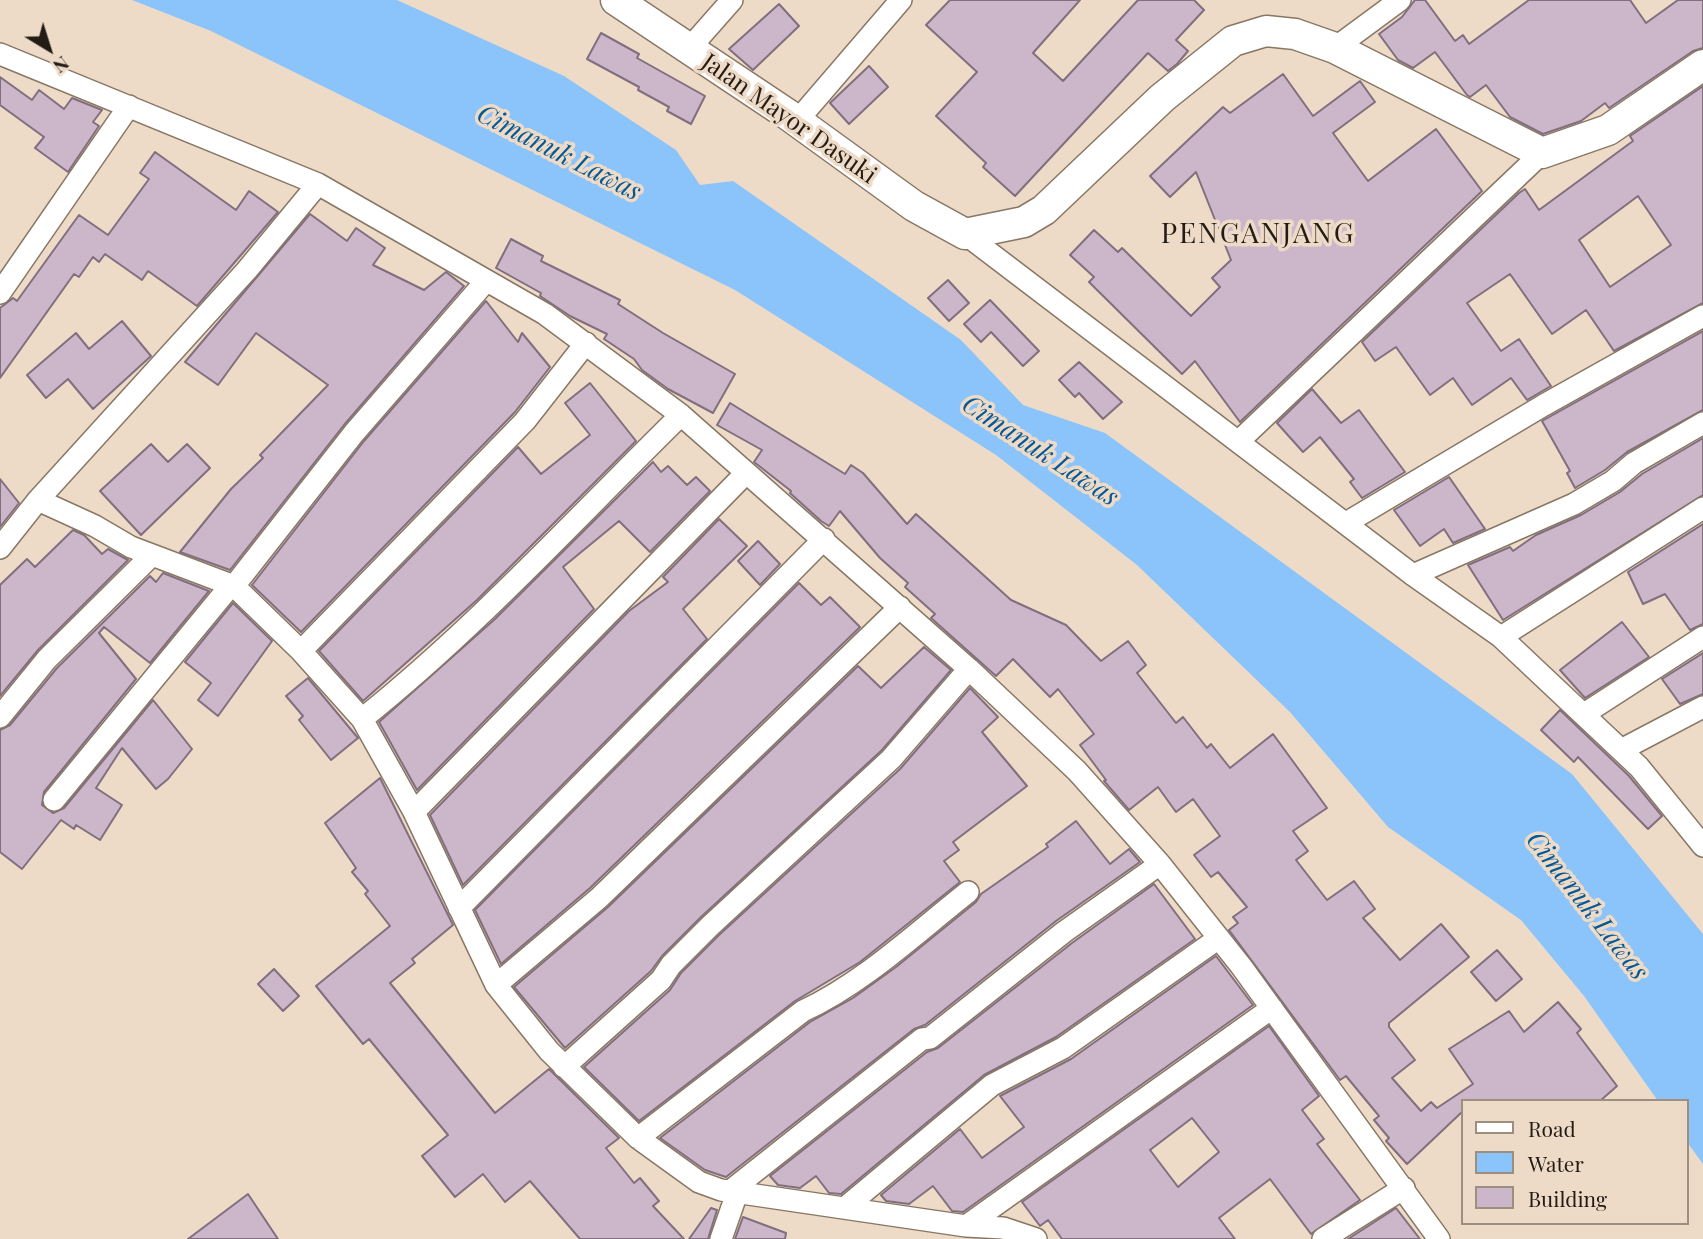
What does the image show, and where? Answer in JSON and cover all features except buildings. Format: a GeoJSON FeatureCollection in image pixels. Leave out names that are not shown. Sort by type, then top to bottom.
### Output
{"type":"FeatureCollection","features":[{"type":"Feature","properties":{"kind":"street","name":"Jalan Mayor Dasuki"},"geometry":{"type":"LineString","coordinates":[[616,0],[792,118],[914,206],[965,234]]}},
{"type":"Feature","properties":{"kind":"street"},"geometry":{"type":"LineString","coordinates":[[688,50],[732,0]]}},
{"type":"Feature","properties":{"kind":"street"},"geometry":{"type":"LineString","coordinates":[[792,118],[901,0]]}},
{"type":"Feature","properties":{"kind":"street"},"geometry":{"type":"LineString","coordinates":[[1335,48],[1400,0]]}},
{"type":"Feature","properties":{"kind":"street"},"geometry":{"type":"LineString","coordinates":[[965,234],[1024,222],[1044,210],[1162,98],[1233,41],[1266,31],[1295,34],[1335,48],[1542,153]]}},
{"type":"Feature","properties":{"kind":"street"},"geometry":{"type":"LineString","coordinates":[[0,54],[318,184],[545,314],[681,415],[969,669],[1077,771],[1160,864],[1219,938],[1439,1239]]}},
{"type":"Feature","properties":{"kind":"street"},"geometry":{"type":"LineString","coordinates":[[1239,441],[1542,153],[1608,130],[1703,65]]}},
{"type":"Feature","properties":{"kind":"street"},"geometry":{"type":"LineString","coordinates":[[0,293],[129,106]]}},
{"type":"Feature","properties":{"kind":"street"},"geometry":{"type":"LineString","coordinates":[[0,548],[38,500],[247,270],[318,184]]}},
{"type":"Feature","properties":{"kind":"street"},"geometry":{"type":"LineString","coordinates":[[965,234],[1413,575],[1501,637],[1621,750],[1703,846]]}},
{"type":"Feature","properties":{"kind":"street"},"geometry":{"type":"LineString","coordinates":[[54,800],[354,433],[486,281]]}},
{"type":"Feature","properties":{"kind":"street"},"geometry":{"type":"LineString","coordinates":[[1346,523],[1544,405],[1703,316]]}},
{"type":"Feature","properties":{"kind":"street"},"geometry":{"type":"LineString","coordinates":[[301,651],[525,421],[586,343]]}},
{"type":"Feature","properties":{"kind":"street"},"geometry":{"type":"LineString","coordinates":[[362,719],[425,666],[522,575],[681,415]]}},
{"type":"Feature","properties":{"kind":"street"},"geometry":{"type":"LineString","coordinates":[[1413,575],[1574,504],[1613,481],[1634,463],[1703,423]]}},
{"type":"Feature","properties":{"kind":"street"},"geometry":{"type":"LineString","coordinates":[[414,812],[746,473]]}},
{"type":"Feature","properties":{"kind":"street"},"geometry":{"type":"LineString","coordinates":[[38,500],[64,510],[151,556],[232,585],[301,651],[362,719],[414,812],[496,985],[564,1067],[638,1139],[699,1182],[733,1192],[847,1206],[966,1226],[1003,1228],[1036,1239]]}},
{"type":"Feature","properties":{"kind":"street"},"geometry":{"type":"LineString","coordinates":[[1501,637],[1703,508]]}},
{"type":"Feature","properties":{"kind":"street"},"geometry":{"type":"LineString","coordinates":[[459,908],[824,539]]}},
{"type":"Feature","properties":{"kind":"street"},"geometry":{"type":"LineString","coordinates":[[0,717],[47,659],[151,556]]}},
{"type":"Feature","properties":{"kind":"street"},"geometry":{"type":"LineString","coordinates":[[496,985],[598,898],[900,607]]}},
{"type":"Feature","properties":{"kind":"street"},"geometry":{"type":"LineString","coordinates":[[1584,714],[1703,637]]}},
{"type":"Feature","properties":{"kind":"street"},"geometry":{"type":"LineString","coordinates":[[564,1067],[661,980],[671,965],[710,926],[891,759],[969,669]]}},
{"type":"Feature","properties":{"kind":"street"},"geometry":{"type":"LineString","coordinates":[[1621,750],[1703,707]]}},
{"type":"Feature","properties":{"kind":"street"},"geometry":{"type":"LineString","coordinates":[[721,1239],[733,1192],[922,1039],[930,1038],[1064,932],[1160,864]]}},
{"type":"Feature","properties":{"kind":"street"},"geometry":{"type":"LineString","coordinates":[[638,1139],[735,1061],[803,1011],[816,1008],[856,979],[968,892]]}},
{"type":"Feature","properties":{"kind":"street"},"geometry":{"type":"LineString","coordinates":[[847,1206],[992,1085],[1063,1048],[1219,938]]}},
{"type":"Feature","properties":{"kind":"street"},"geometry":{"type":"LineString","coordinates":[[966,1226],[1272,1008]]}},
{"type":"Feature","properties":{"kind":"street"},"geometry":{"type":"LineString","coordinates":[[1323,1239],[1404,1188]]}},
{"type":"Feature","properties":{"kind":"water","name":"Cimanuk Lawas"},"geometry":{"type":"Polygon","coordinates":[[[132,0],[397,0],[564,76],[676,150],[700,185],[733,181],[961,340],[1023,405],[1105,433],[1572,774],[1703,934],[1703,1164],[1689,1145],[1689,1099],[1657,1099],[1584,996],[1521,920],[1388,827],[1290,712],[1137,565],[996,455],[735,290],[211,31],[132,0]]]}},
{"type":"Feature","properties":{"kind":"district","name":"PENGANJANG"},"geometry":{"type":"Point","coordinates":[1258,234]}}]}
